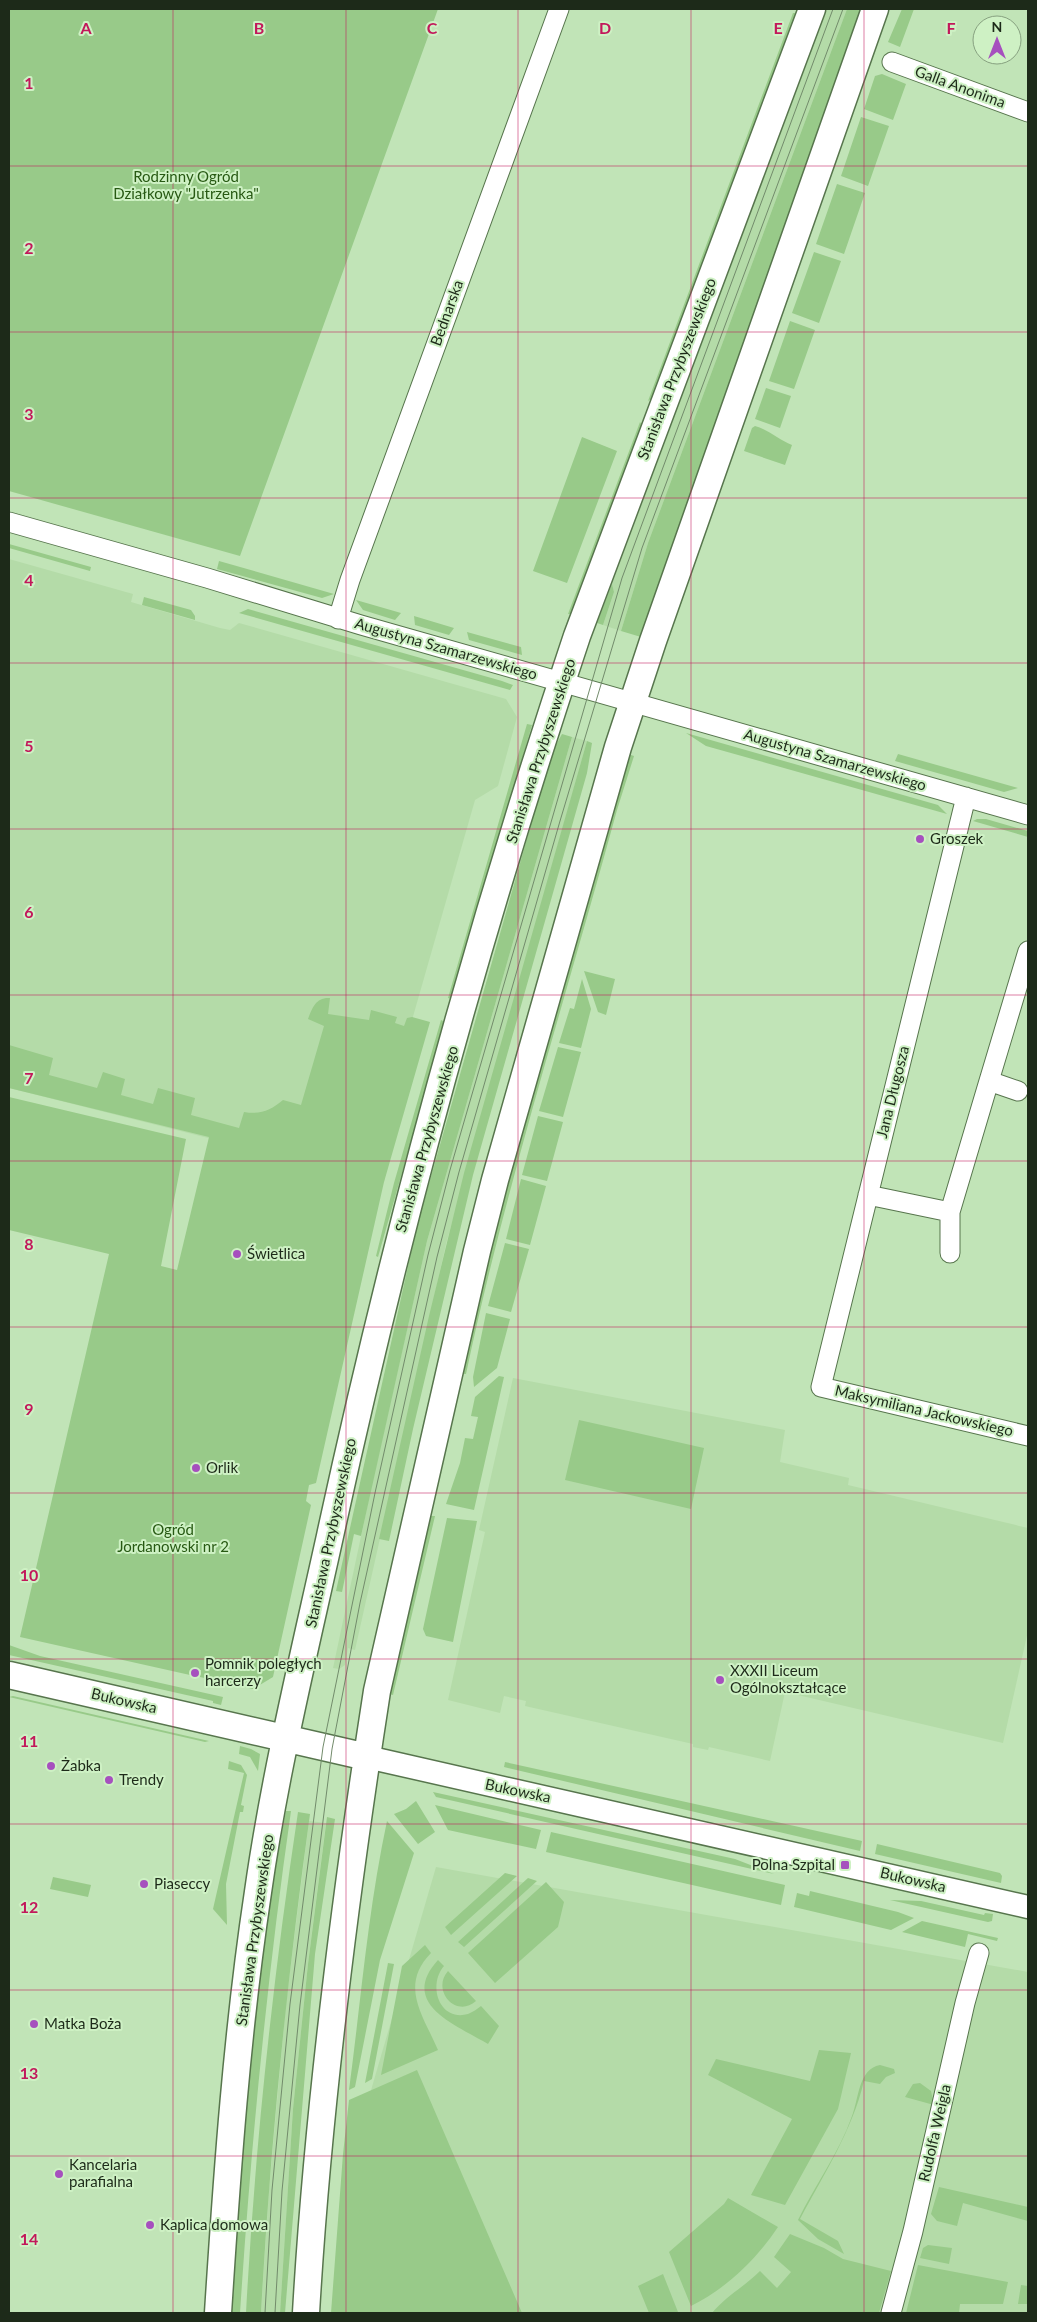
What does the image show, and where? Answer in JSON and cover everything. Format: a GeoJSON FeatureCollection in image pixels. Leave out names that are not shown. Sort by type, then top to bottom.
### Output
{"type":"FeatureCollection","features":[{"type":"Feature","properties":{"kind":"main road","name":"Stanisława Przybyszewskiego"},"geometry":{"type":"LineString","coordinates":[[218,2313],[229,2154],[252,1932],[265,1847],[342,1481],[398,1242],[497,890],[546,729],[812,9]]}},
{"type":"Feature","properties":{"kind":"main road"},"geometry":{"type":"LineString","coordinates":[[306,2313],[323,2099],[366,1757],[377,1691],[476,1251],[633,702],[875,9]]}},
{"type":"Feature","properties":{"kind":"main road","name":"Bukowska"},"geometry":{"type":"LineString","coordinates":[[12,1678],[366,1757]]}},
{"type":"Feature","properties":{"kind":"street","name":"Bednarska"},"geometry":{"type":"LineString","coordinates":[[338,619],[350,580],[559,9]]}},
{"type":"Feature","properties":{"kind":"street","name":"Galla Anonima"},"geometry":{"type":"LineString","coordinates":[[892,62],[1028,112]]}},
{"type":"Feature","properties":{"kind":"street","name":"Augustyna Szamarzewskiego"},"geometry":{"type":"LineString","coordinates":[[9,522],[207,578],[338,619],[966,797],[1027,809]]}},
{"type":"Feature","properties":{"kind":"street","name":"Jana Długosza"},"geometry":{"type":"LineString","coordinates":[[820,1387],[966,797]]}},
{"type":"Feature","properties":{"kind":"street"},"geometry":{"type":"LineString","coordinates":[[950,1252],[950,1212],[1028,951]]}},
{"type":"Feature","properties":{"kind":"street"},"geometry":{"type":"LineString","coordinates":[[989,1081],[1018,1091]]}},
{"type":"Feature","properties":{"kind":"street"},"geometry":{"type":"LineString","coordinates":[[868,1194],[950,1212]]}},
{"type":"Feature","properties":{"kind":"street","name":"Maksymiliana Jackowskiego"},"geometry":{"type":"LineString","coordinates":[[820,1387],[1028,1436]]}},
{"type":"Feature","properties":{"kind":"street","name":"Bukowska"},"geometry":{"type":"LineString","coordinates":[[366,1757],[1028,1907]]}},
{"type":"Feature","properties":{"kind":"street","name":"Rudolfa Weigla"},"geometry":{"type":"LineString","coordinates":[[890,2313],[913,2230],[978,1953]]}},
{"type":"Feature","properties":{"kind":"shaded area"},"geometry":{"type":"Polygon","coordinates":[[[827,9],[847,9],[648,543],[621,631],[603,625],[614,592],[612,584],[827,9]]]}},
{"type":"Feature","properties":{"kind":"shaded area"},"geometry":{"type":"Polygon","coordinates":[[[9,559],[133,594],[131,602],[220,628],[230,630],[239,623],[506,699],[517,717],[498,786],[475,800],[408,1034],[384,1182],[9,1088],[9,559]]]}},
{"type":"Feature","properties":{"kind":"shaded area"},"geometry":{"type":"Polygon","coordinates":[[[572,737],[587,741],[446,1244],[355,1650],[348,1648],[345,1665],[339,1669],[333,1668],[427,1241],[572,737]]]}},
{"type":"Feature","properties":{"kind":"shaded area"},"geometry":{"type":"Polygon","coordinates":[[[513,1378],[785,1430],[780,1462],[849,1478],[848,1485],[1028,1528],[1028,1631],[1003,1743],[785,1692],[770,1761],[709,1747],[708,1750],[693,1747],[693,1744],[525,1706],[526,1701],[504,1696],[500,1713],[448,1700],[485,1532],[479,1530],[513,1378]]]}},
{"type":"Feature","properties":{"kind":"shaded area"},"geometry":{"type":"Polygon","coordinates":[[[309,1821],[326,1823],[308,1964],[293,2109],[280,2313],[261,2313],[269,2190],[286,2003],[309,1821]]]}},
{"type":"Feature","properties":{"kind":"shaded area"},"geometry":{"type":"Polygon","coordinates":[[[436,1867],[1028,1972],[1028,2313],[359,2313],[358,2135],[436,1867]]]}},
{"type":"Feature","properties":{"kind":"green space","name":"Rodzinny Ogród Działkowy \"Jutrzenka\""},"geometry":{"type":"Polygon","coordinates":[[[9,9],[438,9],[240,556],[9,491],[9,9]]]}},
{"type":"Feature","properties":{"kind":"green space"},"geometry":{"type":"Polygon","coordinates":[[[847,9],[862,9],[641,637],[621,631],[648,543],[847,9]]]}},
{"type":"Feature","properties":{"kind":"green space"},"geometry":{"type":"Polygon","coordinates":[[[902,9],[914,9],[900,47],[888,42],[902,9]]]}},
{"type":"Feature","properties":{"kind":"green space"},"geometry":{"type":"Polygon","coordinates":[[[793,13],[796,13],[651,399],[648,401],[793,13]]]}},
{"type":"Feature","properties":{"kind":"green space"},"geometry":{"type":"Polygon","coordinates":[[[882,74],[906,84],[893,120],[864,109],[875,76],[882,74]]]}},
{"type":"Feature","properties":{"kind":"green space"},"geometry":{"type":"Polygon","coordinates":[[[861,117],[889,126],[868,186],[841,176],[861,117]]]}},
{"type":"Feature","properties":{"kind":"green space"},"geometry":{"type":"Polygon","coordinates":[[[837,184],[865,193],[844,254],[816,244],[837,184]]]}},
{"type":"Feature","properties":{"kind":"green space"},"geometry":{"type":"Polygon","coordinates":[[[814,252],[841,261],[819,323],[792,313],[814,252]]]}},
{"type":"Feature","properties":{"kind":"green space"},"geometry":{"type":"Polygon","coordinates":[[[790,321],[815,330],[794,389],[769,381],[790,321]]]}},
{"type":"Feature","properties":{"kind":"green space"},"geometry":{"type":"Polygon","coordinates":[[[766,388],[791,396],[780,428],[755,419],[766,388]]]}},
{"type":"Feature","properties":{"kind":"green space"},"geometry":{"type":"Polygon","coordinates":[[[640,422],[642,425],[571,614],[568,614],[640,422]]]}},
{"type":"Feature","properties":{"kind":"green space"},"geometry":{"type":"Polygon","coordinates":[[[755,426],[792,445],[785,465],[744,451],[752,428],[755,426]]]}},
{"type":"Feature","properties":{"kind":"green space"},"geometry":{"type":"Polygon","coordinates":[[[582,437],[617,451],[567,583],[533,571],[582,437]]]}},
{"type":"Feature","properties":{"kind":"green space"},"geometry":{"type":"Polygon","coordinates":[[[9,544],[91,567],[90,571],[9,548],[9,544]]]}},
{"type":"Feature","properties":{"kind":"green space"},"geometry":{"type":"Polygon","coordinates":[[[219,561],[334,594],[322,598],[217,569],[219,561]]]}},
{"type":"Feature","properties":{"kind":"green space"},"geometry":{"type":"Polygon","coordinates":[[[612,584],[614,592],[603,625],[597,623],[612,584]]]}},
{"type":"Feature","properties":{"kind":"green space"},"geometry":{"type":"Polygon","coordinates":[[[144,597],[191,610],[195,620],[142,605],[144,597]]]}},
{"type":"Feature","properties":{"kind":"green space"},"geometry":{"type":"Polygon","coordinates":[[[356,600],[401,613],[395,620],[363,610],[356,600]]]}},
{"type":"Feature","properties":{"kind":"green space"},"geometry":{"type":"Polygon","coordinates":[[[248,609],[513,685],[510,690],[239,613],[248,609]]]}},
{"type":"Feature","properties":{"kind":"green space"},"geometry":{"type":"Polygon","coordinates":[[[414,616],[454,628],[449,635],[415,625],[414,616]]]}},
{"type":"Feature","properties":{"kind":"green space"},"geometry":{"type":"Polygon","coordinates":[[[467,632],[521,647],[522,655],[469,640],[467,632]]]}},
{"type":"Feature","properties":{"kind":"green space"},"geometry":{"type":"Polygon","coordinates":[[[527,724],[532,725],[452,999],[448,998],[527,724]]]}},
{"type":"Feature","properties":{"kind":"green space"},"geometry":{"type":"Polygon","coordinates":[[[686,733],[938,805],[947,814],[706,746],[686,733]]]}},
{"type":"Feature","properties":{"kind":"green space"},"geometry":{"type":"Polygon","coordinates":[[[562,734],[572,737],[427,1241],[361,1536],[354,1534],[342,1592],[336,1591],[417,1226],[551,754],[562,734]]]}},
{"type":"Feature","properties":{"kind":"green space"},"geometry":{"type":"Polygon","coordinates":[[[587,741],[592,743],[587,773],[473,1175],[413,1429],[389,1541],[379,1539],[429,1316],[464,1173],[587,741]]]}},
{"type":"Feature","properties":{"kind":"green space"},"geometry":{"type":"Polygon","coordinates":[[[628,754],[634,756],[537,1091],[499,1232],[466,1374],[463,1374],[462,1366],[488,1253],[628,754]]]}},
{"type":"Feature","properties":{"kind":"green space"},"geometry":{"type":"Polygon","coordinates":[[[898,754],[1018,788],[1004,792],[895,761],[898,754]]]}},
{"type":"Feature","properties":{"kind":"green space"},"geometry":{"type":"Polygon","coordinates":[[[986,819],[1028,831],[1028,837],[973,821],[986,819]]]}},
{"type":"Feature","properties":{"kind":"green space"},"geometry":{"type":"Polygon","coordinates":[[[584,971],[615,979],[606,1015],[598,1012],[584,971]]]}},
{"type":"Feature","properties":{"kind":"green space"},"geometry":{"type":"Polygon","coordinates":[[[582,979],[591,1009],[581,1048],[559,1043],[570,1008],[574,1009],[582,979]]]}},
{"type":"Feature","properties":{"kind":"green space","name":"Ogród Jordanowski nr 2"},"geometry":{"type":"Polygon","coordinates":[[[330,998],[328,1014],[369,1020],[371,1010],[397,1017],[395,1023],[404,1026],[407,1018],[412,1017],[430,1022],[384,1182],[316,1483],[309,1485],[306,1501],[311,1505],[273,1677],[253,1689],[200,1677],[201,1670],[192,1668],[190,1675],[20,1637],[109,1254],[9,1230],[9,1097],[186,1139],[161,1266],[177,1270],[209,1137],[9,1088],[9,1045],[53,1058],[49,1075],[97,1088],[103,1072],[125,1079],[121,1095],[153,1104],[158,1088],[195,1098],[191,1115],[239,1128],[244,1112],[256,1113],[265,1111],[283,1100],[301,1105],[324,1026],[308,1019],[318,1001],[330,998]]]}},
{"type":"Feature","properties":{"kind":"green space"},"geometry":{"type":"Polygon","coordinates":[[[441,1020],[445,1022],[378,1257],[376,1256],[394,1183],[441,1020]]]}},
{"type":"Feature","properties":{"kind":"green space"},"geometry":{"type":"Polygon","coordinates":[[[558,1047],[581,1052],[563,1117],[539,1111],[558,1047]]]}},
{"type":"Feature","properties":{"kind":"green space"},"geometry":{"type":"Polygon","coordinates":[[[538,1116],[563,1122],[547,1181],[522,1175],[538,1116]]]}},
{"type":"Feature","properties":{"kind":"green space"},"geometry":{"type":"Polygon","coordinates":[[[521,1179],[546,1186],[530,1245],[506,1239],[521,1179]]]}},
{"type":"Feature","properties":{"kind":"green space"},"geometry":{"type":"Polygon","coordinates":[[[505,1243],[529,1249],[511,1312],[488,1306],[505,1243]]]}},
{"type":"Feature","properties":{"kind":"green space"},"geometry":{"type":"Polygon","coordinates":[[[486,1313],[510,1319],[497,1368],[474,1387],[473,1377],[486,1313]]]}},
{"type":"Feature","properties":{"kind":"green space"},"geometry":{"type":"Polygon","coordinates":[[[499,1376],[504,1377],[474,1510],[446,1504],[460,1463],[465,1438],[473,1439],[478,1417],[471,1416],[475,1397],[499,1376]]]}},
{"type":"Feature","properties":{"kind":"green space"},"geometry":{"type":"Polygon","coordinates":[[[579,1420],[704,1448],[691,1509],[565,1480],[579,1420]]]}},
{"type":"Feature","properties":{"kind":"green space"},"geometry":{"type":"Polygon","coordinates":[[[431,1516],[435,1516],[393,1695],[389,1694],[425,1532],[431,1516]]]}},
{"type":"Feature","properties":{"kind":"green space"},"geometry":{"type":"Polygon","coordinates":[[[447,1518],[477,1521],[453,1642],[426,1636],[423,1629],[447,1518]]]}},
{"type":"Feature","properties":{"kind":"green space"},"geometry":{"type":"Polygon","coordinates":[[[9,1645],[40,1656],[223,1697],[221,1705],[213,1703],[213,1701],[9,1655],[9,1645]]]}},
{"type":"Feature","properties":{"kind":"green space"},"geometry":{"type":"Polygon","coordinates":[[[13,1696],[209,1741],[205,1742],[9,1697],[13,1696]]]}},
{"type":"Feature","properties":{"kind":"green space"},"geometry":{"type":"Polygon","coordinates":[[[240,1746],[260,1754],[258,1771],[250,1757],[239,1754],[240,1746]]]}},
{"type":"Feature","properties":{"kind":"green space"},"geometry":{"type":"Polygon","coordinates":[[[229,1761],[241,1765],[247,1775],[241,1805],[244,1806],[243,1812],[240,1812],[226,1884],[227,1925],[213,1909],[244,1773],[228,1769],[229,1761]]]}},
{"type":"Feature","properties":{"kind":"green space"},"geometry":{"type":"Polygon","coordinates":[[[505,1762],[862,1841],[860,1851],[504,1767],[505,1762]]]}},
{"type":"Feature","properties":{"kind":"green space"},"geometry":{"type":"Polygon","coordinates":[[[433,1792],[735,1859],[774,1874],[436,1797],[433,1792]]]}},
{"type":"Feature","properties":{"kind":"green space"},"geometry":{"type":"Polygon","coordinates":[[[416,1801],[435,1832],[418,1844],[394,1814],[406,1809],[416,1801]]]}},
{"type":"Feature","properties":{"kind":"green space"},"geometry":{"type":"Polygon","coordinates":[[[435,1805],[541,1830],[536,1849],[448,1830],[435,1805]]]}},
{"type":"Feature","properties":{"kind":"green space"},"geometry":{"type":"Polygon","coordinates":[[[286,1811],[291,1811],[274,1936],[261,2062],[249,2187],[240,2313],[232,2313],[245,2124],[257,1998],[265,1935],[286,1811]]]}},
{"type":"Feature","properties":{"kind":"green space"},"geometry":{"type":"Polygon","coordinates":[[[298,1812],[310,1814],[280,2063],[261,2313],[246,2313],[254,2187],[266,2062],[298,1812]]]}},
{"type":"Feature","properties":{"kind":"green space"},"geometry":{"type":"Polygon","coordinates":[[[327,1817],[335,1819],[315,1954],[285,2313],[280,2313],[293,2109],[308,1964],[327,1817]]]}},
{"type":"Feature","properties":{"kind":"green space"},"geometry":{"type":"Polygon","coordinates":[[[387,1821],[414,1853],[380,1960],[355,2087],[349,2090],[370,1921],[387,1821]]]}},
{"type":"Feature","properties":{"kind":"green space"},"geometry":{"type":"Polygon","coordinates":[[[551,1832],[785,1885],[781,1905],[546,1852],[551,1832]]]}},
{"type":"Feature","properties":{"kind":"green space"},"geometry":{"type":"Polygon","coordinates":[[[877,1844],[1000,1873],[1002,1876],[1001,1883],[875,1854],[877,1844]]]}},
{"type":"Feature","properties":{"kind":"green space"},"geometry":{"type":"Polygon","coordinates":[[[505,1873],[517,1876],[451,1935],[445,1927],[505,1873]]]}},
{"type":"Feature","properties":{"kind":"green space"},"geometry":{"type":"Polygon","coordinates":[[[53,1877],[91,1885],[88,1897],[50,1889],[53,1877]]]}},
{"type":"Feature","properties":{"kind":"green space"},"geometry":{"type":"Polygon","coordinates":[[[528,1878],[537,1881],[464,1947],[458,1942],[528,1878]]]}},
{"type":"Feature","properties":{"kind":"green space"},"geometry":{"type":"Polygon","coordinates":[[[546,1882],[564,1902],[558,1927],[495,1983],[468,1953],[546,1882]]]}},
{"type":"Feature","properties":{"kind":"green space"},"geometry":{"type":"Polygon","coordinates":[[[810,1891],[898,1912],[914,1918],[891,1930],[794,1907],[797,1893],[809,1896],[810,1891]]]}},
{"type":"Feature","properties":{"kind":"green space"},"geometry":{"type":"Polygon","coordinates":[[[890,1900],[921,1901],[984,1915],[985,1913],[993,1914],[992,1921],[988,1922],[890,1900]]]}},
{"type":"Feature","properties":{"kind":"green space"},"geometry":{"type":"Polygon","coordinates":[[[922,1921],[998,1938],[997,1941],[968,1934],[965,1947],[902,1932],[922,1921]]]}},
{"type":"Feature","properties":{"kind":"green space"},"geometry":{"type":"Polygon","coordinates":[[[425,1945],[431,1953],[421,1965],[416,1977],[415,1989],[421,2013],[438,2050],[381,2075],[402,1966],[425,1945]]]}},
{"type":"Feature","properties":{"kind":"green space"},"geometry":{"type":"Polygon","coordinates":[[[438,1960],[444,1966],[439,1974],[437,1983],[439,2000],[450,2013],[458,2015],[468,2014],[481,2006],[499,2026],[488,2044],[448,2021],[428,2001],[424,1989],[427,1975],[438,1960]]]}},
{"type":"Feature","properties":{"kind":"green space"},"geometry":{"type":"Polygon","coordinates":[[[388,1963],[394,1964],[372,2079],[365,2083],[388,1963]]]}},
{"type":"Feature","properties":{"kind":"green space"},"geometry":{"type":"Polygon","coordinates":[[[448,1971],[476,2001],[468,2006],[461,2007],[448,2000],[442,1986],[448,1971]]]}},
{"type":"Feature","properties":{"kind":"green space"},"geometry":{"type":"Polygon","coordinates":[[[819,2050],[851,2053],[838,2109],[785,2205],[751,2195],[792,2119],[708,2075],[716,2059],[810,2081],[819,2050]]]}},
{"type":"Feature","properties":{"kind":"green space"},"geometry":{"type":"Polygon","coordinates":[[[880,2065],[894,2069],[895,2073],[886,2077],[880,2084],[864,2081],[847,2129],[860,2086],[867,2072],[880,2065]]]}},
{"type":"Feature","properties":{"kind":"green space"},"geometry":{"type":"Polygon","coordinates":[[[417,2070],[522,2313],[331,2313],[349,2100],[417,2070]]]}},
{"type":"Feature","properties":{"kind":"green space"},"geometry":{"type":"Polygon","coordinates":[[[920,2083],[931,2091],[934,2105],[905,2097],[913,2084],[920,2083]]]}},
{"type":"Feature","properties":{"kind":"green space"},"geometry":{"type":"Polygon","coordinates":[[[847,2130],[828,2169],[800,2219],[838,2241],[844,2254],[818,2239],[798,2220],[847,2130]]]}},
{"type":"Feature","properties":{"kind":"green space"},"geometry":{"type":"Polygon","coordinates":[[[939,2187],[1028,2207],[1028,2221],[963,2203],[957,2226],[937,2221],[931,2214],[939,2187]]]}},
{"type":"Feature","properties":{"kind":"green space"},"geometry":{"type":"Polygon","coordinates":[[[728,2198],[778,2227],[760,2251],[729,2282],[691,2306],[669,2252],[724,2204],[728,2198]]]}},
{"type":"Feature","properties":{"kind":"green space"},"geometry":{"type":"Polygon","coordinates":[[[790,2234],[824,2248],[843,2259],[891,2271],[879,2313],[712,2313],[760,2271],[777,2288],[791,2272],[774,2257],[790,2234]]]}},
{"type":"Feature","properties":{"kind":"green space"},"geometry":{"type":"Polygon","coordinates":[[[928,2245],[952,2248],[949,2264],[920,2258],[923,2248],[928,2245]]]}},
{"type":"Feature","properties":{"kind":"green space"},"geometry":{"type":"Polygon","coordinates":[[[918,2265],[1008,2282],[1003,2304],[960,2304],[959,2313],[906,2313],[918,2265]]]}},
{"type":"Feature","properties":{"kind":"green space"},"geometry":{"type":"Polygon","coordinates":[[[663,2274],[678,2312],[649,2313],[638,2286],[663,2274]]]}},
{"type":"Feature","properties":{"kind":"green space"},"geometry":{"type":"Polygon","coordinates":[[[1021,2285],[1028,2286],[1028,2304],[1018,2304],[1021,2285]]]}},
{"type":"Feature","properties":{"kind":"tram line"},"geometry":{"type":"LineString","coordinates":[[265,2313],[272,2190],[290,2004],[323,1747],[375,1493],[428,1255],[450,1170],[622,578],[833,9]]}},
{"type":"Feature","properties":{"kind":"tram line"},"geometry":{"type":"LineString","coordinates":[[275,2313],[282,2191],[300,2005],[332,1749],[360,1603],[437,1257],[459,1172],[560,821],[642,548],[843,9]]}},
{"type":"Feature","properties":{"kind":"place","name":"Groszek"},"geometry":{"type":"Point","coordinates":[920,839]}},
{"type":"Feature","properties":{"kind":"place","name":"Świetlica"},"geometry":{"type":"Point","coordinates":[237,1254]}},
{"type":"Feature","properties":{"kind":"place","name":"Orlik"},"geometry":{"type":"Point","coordinates":[196,1468]}},
{"type":"Feature","properties":{"kind":"place","name":"Pomnik poległych harcerzy"},"geometry":{"type":"Point","coordinates":[195,1673]}},
{"type":"Feature","properties":{"kind":"place","name":"XXXII Liceum Ogólnokształcące"},"geometry":{"type":"Point","coordinates":[720,1680]}},
{"type":"Feature","properties":{"kind":"place","name":"Żabka"},"geometry":{"type":"Point","coordinates":[51,1766]}},
{"type":"Feature","properties":{"kind":"place","name":"Trendy"},"geometry":{"type":"Point","coordinates":[109,1780]}},
{"type":"Feature","properties":{"kind":"place","name":"Polna Szpital"},"geometry":{"type":"Point","coordinates":[845,1865]}},
{"type":"Feature","properties":{"kind":"place","name":"Piaseccy"},"geometry":{"type":"Point","coordinates":[144,1884]}},
{"type":"Feature","properties":{"kind":"place","name":"Matka Boża"},"geometry":{"type":"Point","coordinates":[34,2024]}},
{"type":"Feature","properties":{"kind":"place","name":"Kancelaria parafialna"},"geometry":{"type":"Point","coordinates":[59,2174]}},
{"type":"Feature","properties":{"kind":"place","name":"Kaplica domowa"},"geometry":{"type":"Point","coordinates":[150,2225]}}]}
